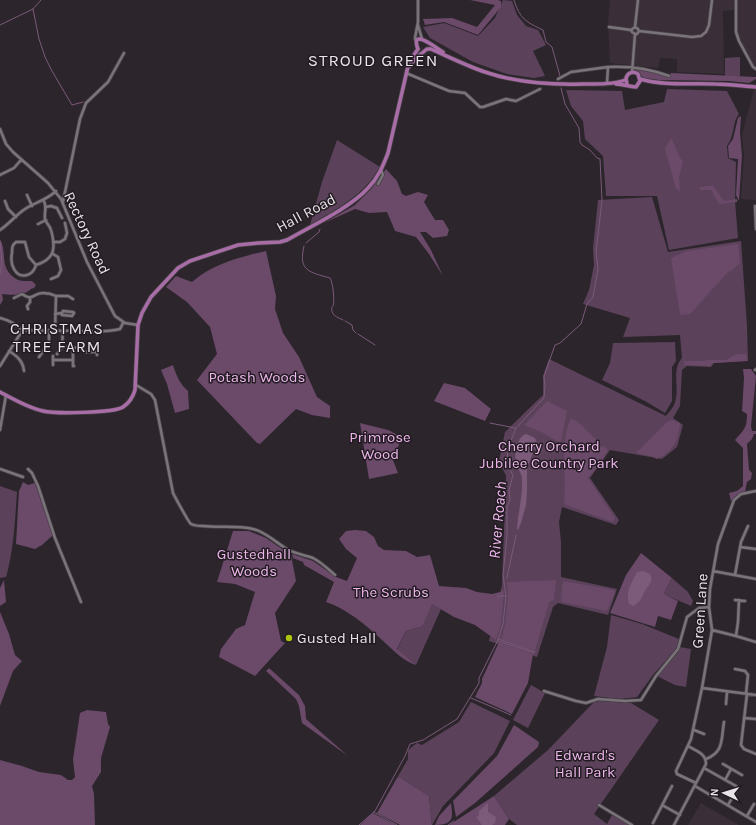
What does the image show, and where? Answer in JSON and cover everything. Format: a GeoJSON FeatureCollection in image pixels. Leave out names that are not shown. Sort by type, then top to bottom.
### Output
{"type":"FeatureCollection","features":[{"type":"Feature","properties":{"kind":"main road"},"geometry":{"type":"LineString","coordinates":[[456,60],[422,39],[417,44],[418,49],[431,49],[456,60],[501,77],[551,85],[600,84],[627,85],[636,87],[640,81],[638,74],[632,70],[627,75],[627,85]]}},
{"type":"Feature","properties":{"kind":"main road"},"geometry":{"type":"LineString","coordinates":[[425,50],[429,46],[428,42]]}},
{"type":"Feature","properties":{"kind":"main road","name":"Hall Road"},"geometry":{"type":"LineString","coordinates":[[138,325],[142,313],[151,297],[178,268],[184,264],[238,245],[280,242],[287,240],[361,196],[381,170],[388,153],[409,62],[418,49]]}},
{"type":"Feature","properties":{"kind":"main road","name":"Hall Road"},"geometry":{"type":"LineString","coordinates":[[406,73],[413,61],[425,50]]}},
{"type":"Feature","properties":{"kind":"main road"},"geometry":{"type":"LineString","coordinates":[[600,84],[621,82],[626,80]]}},
{"type":"Feature","properties":{"kind":"main road"},"geometry":{"type":"LineString","coordinates":[[640,81],[756,87]]}},
{"type":"Feature","properties":{"kind":"main road"},"geometry":{"type":"LineString","coordinates":[[0,392],[36,409],[51,412],[108,410],[122,408],[133,397],[136,386],[138,325]]}},
{"type":"Feature","properties":{"kind":"street"},"geometry":{"type":"LineString","coordinates":[[417,44],[415,38],[418,22],[418,0]]}},
{"type":"Feature","properties":{"kind":"street"},"geometry":{"type":"LineString","coordinates":[[632,30],[635,27],[638,0]]}},
{"type":"Feature","properties":{"kind":"street"},"geometry":{"type":"LineString","coordinates":[[635,27],[638,28],[639,31],[692,37],[701,36],[708,30],[712,0]]}},
{"type":"Feature","properties":{"kind":"street"},"geometry":{"type":"LineString","coordinates":[[736,0],[736,32],[739,41],[753,67],[756,69]]}},
{"type":"Feature","properties":{"kind":"street"},"geometry":{"type":"LineString","coordinates":[[418,22],[422,39]]}},
{"type":"Feature","properties":{"kind":"street"},"geometry":{"type":"LineString","coordinates":[[609,27],[632,30],[635,34],[632,70]]}},
{"type":"Feature","properties":{"kind":"street"},"geometry":{"type":"LineString","coordinates":[[635,34],[639,31]]}},
{"type":"Feature","properties":{"kind":"street"},"geometry":{"type":"LineString","coordinates":[[63,202],[80,119],[86,103],[108,82],[124,53]]}},
{"type":"Feature","properties":{"kind":"street"},"geometry":{"type":"LineString","coordinates":[[558,79],[571,72],[618,66],[632,70],[656,72],[669,76]]}},
{"type":"Feature","properties":{"kind":"street"},"geometry":{"type":"LineString","coordinates":[[607,83],[608,67]]}},
{"type":"Feature","properties":{"kind":"street"},"geometry":{"type":"LineString","coordinates":[[406,73],[449,91],[465,93],[483,108],[506,99],[516,101],[540,89]]}},
{"type":"Feature","properties":{"kind":"street","name":"Rectory Road"},"geometry":{"type":"LineString","coordinates":[[0,129],[9,148],[56,191],[63,202],[79,244],[110,307],[115,316],[123,322]]}},
{"type":"Feature","properties":{"kind":"street"},"geometry":{"type":"LineString","coordinates":[[0,175],[14,168],[21,160]]}},
{"type":"Feature","properties":{"kind":"street"},"geometry":{"type":"LineString","coordinates":[[378,184],[383,175],[381,170]]}},
{"type":"Feature","properties":{"kind":"street"},"geometry":{"type":"LineString","coordinates":[[0,230],[24,210],[44,201],[56,191]]}},
{"type":"Feature","properties":{"kind":"street"},"geometry":{"type":"LineString","coordinates":[[59,196],[64,195]]}},
{"type":"Feature","properties":{"kind":"street"},"geometry":{"type":"LineString","coordinates":[[27,196],[32,206]]}},
{"type":"Feature","properties":{"kind":"street"},"geometry":{"type":"LineString","coordinates":[[5,201],[8,209],[16,217]]}},
{"type":"Feature","properties":{"kind":"street"},"geometry":{"type":"LineString","coordinates":[[44,201],[46,207],[44,217],[51,230],[53,254]]}},
{"type":"Feature","properties":{"kind":"street"},"geometry":{"type":"LineString","coordinates":[[46,207],[51,206],[57,208],[62,218]]}},
{"type":"Feature","properties":{"kind":"street"},"geometry":{"type":"LineString","coordinates":[[755,206],[756,229]]}},
{"type":"Feature","properties":{"kind":"street"},"geometry":{"type":"LineString","coordinates":[[38,224],[46,220]]}},
{"type":"Feature","properties":{"kind":"street"},"geometry":{"type":"LineString","coordinates":[[52,242],[60,242],[65,239],[67,233],[65,223]]}},
{"type":"Feature","properties":{"kind":"street"},"geometry":{"type":"LineString","coordinates":[[16,242],[25,242],[30,257],[36,265],[34,271],[28,275],[21,275],[16,272],[12,263],[13,244],[16,242]]}},
{"type":"Feature","properties":{"kind":"street"},"geometry":{"type":"LineString","coordinates":[[36,265],[44,262],[53,254]]}},
{"type":"Feature","properties":{"kind":"street"},"geometry":{"type":"LineString","coordinates":[[51,278],[62,274],[59,259],[53,254]]}},
{"type":"Feature","properties":{"kind":"street"},"geometry":{"type":"LineString","coordinates":[[14,298],[22,294],[30,298],[42,293],[56,296],[68,296],[73,299]]}},
{"type":"Feature","properties":{"kind":"street"},"geometry":{"type":"LineString","coordinates":[[55,330],[56,296]]}},
{"type":"Feature","properties":{"kind":"street"},"geometry":{"type":"LineString","coordinates":[[28,309],[27,306],[30,302],[30,298]]}},
{"type":"Feature","properties":{"kind":"street"},"geometry":{"type":"LineString","coordinates":[[55,314],[62,313]]}},
{"type":"Feature","properties":{"kind":"street"},"geometry":{"type":"LineString","coordinates":[[0,318],[7,319],[22,331]]}},
{"type":"Feature","properties":{"kind":"street"},"geometry":{"type":"LineString","coordinates":[[0,366],[22,331],[25,330],[99,332],[120,329],[123,322],[138,325]]}},
{"type":"Feature","properties":{"kind":"street"},"geometry":{"type":"LineString","coordinates":[[44,357],[40,356],[49,343],[49,330]]}},
{"type":"Feature","properties":{"kind":"street"},"geometry":{"type":"LineString","coordinates":[[56,354],[63,346],[63,331]]}},
{"type":"Feature","properties":{"kind":"street"},"geometry":{"type":"LineString","coordinates":[[63,346],[80,348],[87,352],[97,354],[97,348]]}},
{"type":"Feature","properties":{"kind":"street"},"geometry":{"type":"LineString","coordinates":[[73,348],[74,366]]}},
{"type":"Feature","properties":{"kind":"street"},"geometry":{"type":"LineString","coordinates":[[9,351],[19,358],[24,366],[24,371]]}},
{"type":"Feature","properties":{"kind":"street"},"geometry":{"type":"LineString","coordinates":[[53,356],[53,365]]}},
{"type":"Feature","properties":{"kind":"street"},"geometry":{"type":"LineString","coordinates":[[53,360],[73,360]]}},
{"type":"Feature","properties":{"kind":"street"},"geometry":{"type":"LineString","coordinates":[[136,386],[151,394],[155,400],[173,493],[177,502],[183,509],[189,523],[194,526],[253,529],[267,535],[289,550],[301,556],[314,559],[335,575]]}},
{"type":"Feature","properties":{"kind":"street"},"geometry":{"type":"LineString","coordinates":[[0,430],[6,395]]}},
{"type":"Feature","properties":{"kind":"street"},"geometry":{"type":"LineString","coordinates":[[0,469],[23,477]]}},
{"type":"Feature","properties":{"kind":"street"},"geometry":{"type":"LineString","coordinates":[[28,469],[32,472],[38,486],[55,538],[81,602]]}},
{"type":"Feature","properties":{"kind":"street","name":"Green Lane"},"geometry":{"type":"LineString","coordinates":[[695,785],[676,772],[694,730],[702,688],[712,630],[709,607],[710,589],[718,544],[734,500],[741,494],[756,492]]}},
{"type":"Feature","properties":{"kind":"street"},"geometry":{"type":"LineString","coordinates":[[735,575],[740,547],[748,526]]}},
{"type":"Feature","properties":{"kind":"street"},"geometry":{"type":"LineString","coordinates":[[740,547],[756,548]]}},
{"type":"Feature","properties":{"kind":"street"},"geometry":{"type":"LineString","coordinates":[[713,571],[756,579]]}},
{"type":"Feature","properties":{"kind":"street"},"geometry":{"type":"LineString","coordinates":[[735,600],[745,601]]}},
{"type":"Feature","properties":{"kind":"street"},"geometry":{"type":"LineString","coordinates":[[736,636],[739,600]]}},
{"type":"Feature","properties":{"kind":"street"},"geometry":{"type":"LineString","coordinates":[[544,691],[586,703],[598,699],[625,701],[641,700],[656,676],[678,649],[687,617],[699,608],[709,607]]}},
{"type":"Feature","properties":{"kind":"street"},"geometry":{"type":"LineString","coordinates":[[712,630],[756,642]]}},
{"type":"Feature","properties":{"kind":"street"},"geometry":{"type":"LineString","coordinates":[[735,669],[745,671],[748,675],[741,745],[744,749],[756,754]]}},
{"type":"Feature","properties":{"kind":"street"},"geometry":{"type":"LineString","coordinates":[[702,688],[756,696]]}},
{"type":"Feature","properties":{"kind":"street"},"geometry":{"type":"LineString","coordinates":[[726,704],[727,692]]}},
{"type":"Feature","properties":{"kind":"street"},"geometry":{"type":"LineString","coordinates":[[744,718],[756,719]]}},
{"type":"Feature","properties":{"kind":"street"},"geometry":{"type":"LineString","coordinates":[[706,759],[714,755],[719,750],[724,722]]}},
{"type":"Feature","properties":{"kind":"street"},"geometry":{"type":"LineString","coordinates":[[694,730],[704,734]]}},
{"type":"Feature","properties":{"kind":"street"},"geometry":{"type":"LineString","coordinates":[[674,825],[706,764],[706,759],[701,754],[688,746]]}},
{"type":"Feature","properties":{"kind":"street"},"geometry":{"type":"LineString","coordinates":[[724,764],[742,775]]}},
{"type":"Feature","properties":{"kind":"street"},"geometry":{"type":"LineString","coordinates":[[704,768],[736,786],[728,805]]}},
{"type":"Feature","properties":{"kind":"street"},"geometry":{"type":"LineString","coordinates":[[725,780],[731,769]]}},
{"type":"Feature","properties":{"kind":"street"},"geometry":{"type":"LineString","coordinates":[[695,785],[756,822]]}},
{"type":"Feature","properties":{"kind":"street"},"geometry":{"type":"LineString","coordinates":[[653,823],[672,786]]}},
{"type":"Feature","properties":{"kind":"street"},"geometry":{"type":"LineString","coordinates":[[599,804],[632,825]]}},
{"type":"Feature","properties":{"kind":"street"},"geometry":{"type":"LineString","coordinates":[[747,816],[754,804]]}},
{"type":"Feature","properties":{"kind":"street"},"geometry":{"type":"LineString","coordinates":[[662,806],[680,815]]}},
{"type":"Feature","properties":{"kind":"shaded area"},"geometry":{"type":"Polygon","coordinates":[[[610,0],[734,0],[734,10],[723,11],[724,74],[677,72],[677,59],[660,58],[658,68],[610,63],[608,23],[610,0]]]}},
{"type":"Feature","properties":{"kind":"shaded area"},"geometry":{"type":"Polygon","coordinates":[[[736,0],[756,0],[756,69],[753,67],[739,41],[736,32],[736,0]]]}},
{"type":"Feature","properties":{"kind":"shaded area"},"geometry":{"type":"Polygon","coordinates":[[[754,89],[756,90],[756,200],[741,199],[744,155],[742,135],[754,89]]]}},
{"type":"Feature","properties":{"kind":"shaded area"},"geometry":{"type":"Polygon","coordinates":[[[526,434],[535,438],[537,443],[527,468],[526,505],[518,530],[522,479],[516,464],[515,456],[516,447],[520,439],[526,434]]]}},
{"type":"Feature","properties":{"kind":"shaded area"},"geometry":{"type":"Polygon","coordinates":[[[643,571],[650,574],[651,581],[639,601],[633,606],[629,604],[628,591],[637,572],[643,571]]]}},
{"type":"Feature","properties":{"kind":"shaded area"},"geometry":{"type":"Polygon","coordinates":[[[488,803],[488,812],[496,817],[495,823],[492,825],[482,825],[476,817],[479,816],[479,811],[488,803]]]}},
{"type":"Feature","properties":{"kind":"shaded area"},"geometry":{"type":"Polygon","coordinates":[[[701,803],[718,813],[739,825],[688,825],[701,803]]]}},
{"type":"Feature","properties":{"kind":"green space"},"geometry":{"type":"Polygon","coordinates":[[[470,0],[501,1],[501,7],[478,35],[444,22],[425,25],[423,19],[452,18],[477,27],[495,5],[470,0]]]}},
{"type":"Feature","properties":{"kind":"green space"},"geometry":{"type":"Polygon","coordinates":[[[503,0],[512,1],[517,15],[526,26],[538,30],[546,45],[533,51],[545,76],[534,78],[507,74],[473,62],[430,38],[423,27],[444,23],[478,36],[495,18],[503,0]]]}},
{"type":"Feature","properties":{"kind":"green space"},"geometry":{"type":"Polygon","coordinates":[[[740,57],[740,76],[725,76],[725,58],[740,57]]]}},
{"type":"Feature","properties":{"kind":"green space"},"geometry":{"type":"Polygon","coordinates":[[[636,66],[655,70],[656,73],[668,77],[671,73],[756,77],[756,79],[749,83],[728,81],[659,80],[643,78],[636,72],[636,66]]]}},
{"type":"Feature","properties":{"kind":"green space"},"geometry":{"type":"Polygon","coordinates":[[[667,89],[727,91],[739,114],[735,121],[730,142],[727,146],[728,158],[736,162],[735,201],[738,238],[669,250],[657,196],[606,196],[603,156],[585,139],[583,121],[571,106],[566,90],[622,91],[625,110],[664,102],[667,89]]]}},
{"type":"Feature","properties":{"kind":"green space"},"geometry":{"type":"Polygon","coordinates":[[[741,116],[740,133],[742,156],[739,201],[736,195],[738,159],[729,158],[728,146],[733,139],[738,118],[741,116]]]}},
{"type":"Feature","properties":{"kind":"green space"},"geometry":{"type":"Polygon","coordinates":[[[671,138],[683,162],[679,177],[680,191],[676,189],[665,149],[671,138]]]}},
{"type":"Feature","properties":{"kind":"green space"},"geometry":{"type":"Polygon","coordinates":[[[337,140],[380,167],[374,177],[358,193],[340,207],[310,225],[322,182],[337,140]]]}},
{"type":"Feature","properties":{"kind":"green space"},"geometry":{"type":"Polygon","coordinates":[[[386,169],[397,181],[402,194],[406,196],[418,192],[428,195],[424,202],[435,220],[443,220],[449,230],[447,236],[433,238],[426,232],[420,232],[431,250],[443,276],[416,237],[395,231],[387,212],[369,213],[355,209],[324,223],[355,205],[371,189],[386,169]]]}},
{"type":"Feature","properties":{"kind":"green space"},"geometry":{"type":"Polygon","coordinates":[[[713,186],[724,201],[737,199],[737,202],[719,204],[711,190],[700,190],[700,187],[713,186]]]}},
{"type":"Feature","properties":{"kind":"green space","name":"Cherry Orchard Jubilee Country Park"},"geometry":{"type":"Polygon","coordinates":[[[652,197],[668,252],[741,241],[748,361],[714,363],[711,367],[687,366],[682,370],[680,406],[673,418],[683,425],[677,447],[662,459],[610,450],[590,478],[619,520],[616,525],[562,507],[559,522],[561,542],[561,577],[617,589],[608,615],[558,603],[553,607],[537,657],[489,641],[502,585],[506,476],[499,461],[505,432],[543,395],[543,376],[549,359],[666,416],[673,408],[677,391],[677,368],[682,358],[680,335],[623,337],[630,318],[583,304],[589,290],[594,265],[593,248],[598,200],[652,197]]]}},
{"type":"Feature","properties":{"kind":"green space"},"geometry":{"type":"Polygon","coordinates":[[[0,239],[6,266],[11,275],[18,280],[32,281],[36,285],[34,288],[25,293],[13,295],[2,294],[3,300],[0,305],[0,239]]]}},
{"type":"Feature","properties":{"kind":"green space"},"geometry":{"type":"Polygon","coordinates":[[[738,244],[740,263],[729,271],[690,314],[680,315],[671,258],[687,251],[738,244]]]}},
{"type":"Feature","properties":{"kind":"green space","name":"Potash Woods"},"geometry":{"type":"Polygon","coordinates":[[[266,251],[276,296],[275,309],[283,333],[299,357],[317,397],[330,406],[330,418],[312,415],[296,409],[260,444],[257,443],[197,380],[217,354],[210,327],[187,302],[166,287],[176,276],[192,282],[208,270],[217,266],[266,251]]]}},
{"type":"Feature","properties":{"kind":"green space"},"geometry":{"type":"Polygon","coordinates":[[[675,342],[676,361],[672,367],[672,401],[665,413],[645,401],[602,380],[610,363],[613,343],[675,342]]]}},
{"type":"Feature","properties":{"kind":"green space"},"geometry":{"type":"Polygon","coordinates":[[[736,354],[746,354],[747,361],[713,363],[710,366],[684,365],[684,361],[726,360],[736,354]]]}},
{"type":"Feature","properties":{"kind":"green space"},"geometry":{"type":"Polygon","coordinates":[[[173,365],[179,379],[188,391],[189,409],[175,413],[167,384],[161,370],[173,365]]]}},
{"type":"Feature","properties":{"kind":"green space"},"geometry":{"type":"Polygon","coordinates":[[[743,369],[751,369],[756,376],[751,426],[752,431],[756,431],[756,434],[754,434],[752,439],[747,444],[749,470],[752,473],[751,479],[747,482],[745,492],[740,493],[731,501],[729,493],[737,491],[743,486],[743,448],[735,440],[741,434],[747,419],[747,414],[742,411],[744,378],[743,369]]]}},
{"type":"Feature","properties":{"kind":"green space"},"geometry":{"type":"Polygon","coordinates":[[[444,383],[465,388],[491,409],[485,421],[434,401],[444,383]]]}},
{"type":"Feature","properties":{"kind":"green space"},"geometry":{"type":"Polygon","coordinates":[[[547,401],[567,411],[561,441],[559,442],[524,425],[547,401]]]}},
{"type":"Feature","properties":{"kind":"green space"},"geometry":{"type":"Polygon","coordinates":[[[571,418],[578,422],[598,441],[599,447],[604,446],[608,450],[601,462],[588,478],[615,518],[613,522],[566,505],[564,502],[564,449],[567,428],[571,418]]]}},
{"type":"Feature","properties":{"kind":"green space"},"geometry":{"type":"Polygon","coordinates":[[[672,420],[680,423],[674,445],[667,453],[657,459],[651,456],[636,453],[667,422],[672,420]]]}},
{"type":"Feature","properties":{"kind":"green space","name":"Primrose Wood"},"geometry":{"type":"Polygon","coordinates":[[[360,423],[388,430],[402,437],[393,460],[398,473],[369,479],[360,423]]]}},
{"type":"Feature","properties":{"kind":"green space"},"geometry":{"type":"Polygon","coordinates":[[[23,482],[28,485],[35,483],[52,532],[52,536],[35,549],[16,544],[19,491],[23,482]]]}},
{"type":"Feature","properties":{"kind":"green space"},"geometry":{"type":"Polygon","coordinates":[[[0,486],[17,492],[11,556],[6,577],[0,578],[0,486]]]}},
{"type":"Feature","properties":{"kind":"green space","name":"Gustedhall Woods"},"geometry":{"type":"Polygon","coordinates":[[[233,531],[249,531],[266,538],[291,555],[296,581],[275,613],[281,641],[285,643],[255,676],[219,657],[221,649],[236,629],[245,625],[255,592],[235,584],[217,582],[233,531]]]}},
{"type":"Feature","properties":{"kind":"green space","name":"The Scrubs"},"geometry":{"type":"Polygon","coordinates":[[[346,531],[366,531],[374,537],[378,546],[384,550],[406,551],[417,557],[430,555],[439,586],[466,588],[477,592],[492,594],[504,591],[501,624],[496,640],[475,625],[454,617],[432,604],[423,626],[406,631],[397,649],[416,665],[398,655],[356,618],[326,602],[334,582],[304,565],[303,562],[293,558],[292,554],[313,561],[336,577],[347,581],[357,558],[346,549],[339,539],[346,531]]]}},
{"type":"Feature","properties":{"kind":"green space"},"geometry":{"type":"Polygon","coordinates":[[[641,553],[672,578],[664,593],[678,601],[671,620],[658,616],[655,627],[610,613],[626,575],[641,553]]]}},
{"type":"Feature","properties":{"kind":"green space"},"geometry":{"type":"Polygon","coordinates":[[[672,578],[688,592],[693,601],[691,606],[664,593],[672,578]]]}},
{"type":"Feature","properties":{"kind":"green space"},"geometry":{"type":"Polygon","coordinates":[[[4,580],[6,602],[0,606],[0,588],[4,580]]]}},
{"type":"Feature","properties":{"kind":"green space"},"geometry":{"type":"Polygon","coordinates":[[[556,580],[554,600],[549,602],[535,651],[501,640],[505,625],[508,596],[507,582],[556,580]]]}},
{"type":"Feature","properties":{"kind":"green space"},"geometry":{"type":"Polygon","coordinates":[[[563,581],[614,590],[615,592],[607,611],[562,602],[563,581]]]}},
{"type":"Feature","properties":{"kind":"green space"},"geometry":{"type":"Polygon","coordinates":[[[432,603],[441,609],[416,665],[397,650],[406,631],[423,626],[432,603]]]}},
{"type":"Feature","properties":{"kind":"green space"},"geometry":{"type":"Polygon","coordinates":[[[0,612],[9,634],[15,655],[22,661],[13,671],[0,706],[0,612]]]}},
{"type":"Feature","properties":{"kind":"green space"},"geometry":{"type":"Polygon","coordinates":[[[611,615],[642,624],[679,639],[677,648],[653,675],[637,697],[620,699],[594,696],[607,647],[611,615]]]}},
{"type":"Feature","properties":{"kind":"green space"},"geometry":{"type":"Polygon","coordinates":[[[499,642],[533,654],[528,683],[512,714],[475,697],[499,642]]]}},
{"type":"Feature","properties":{"kind":"green space"},"geometry":{"type":"Polygon","coordinates":[[[680,647],[691,649],[686,687],[675,685],[657,676],[680,647]]]}},
{"type":"Feature","properties":{"kind":"green space"},"geometry":{"type":"Polygon","coordinates":[[[269,668],[299,695],[305,706],[306,719],[348,756],[302,723],[299,706],[296,699],[266,671],[269,668]]]}},
{"type":"Feature","properties":{"kind":"green space"},"geometry":{"type":"Polygon","coordinates":[[[531,685],[545,693],[528,728],[513,720],[531,685]]]}},
{"type":"Feature","properties":{"kind":"green space"},"geometry":{"type":"Polygon","coordinates":[[[471,702],[510,721],[494,753],[443,806],[432,825],[429,796],[401,778],[397,778],[408,759],[408,750],[417,743],[422,745],[459,722],[471,702]]]}},
{"type":"Feature","properties":{"kind":"green space","name":"Edward's Hall Park"},"geometry":{"type":"Polygon","coordinates":[[[594,702],[631,703],[659,720],[594,814],[607,824],[613,813],[632,825],[517,825],[509,819],[494,796],[548,750],[594,702]]]}},
{"type":"Feature","properties":{"kind":"green space"},"geometry":{"type":"Polygon","coordinates":[[[87,710],[106,712],[110,727],[101,758],[101,772],[92,786],[94,794],[95,825],[0,825],[0,760],[39,772],[61,775],[68,780],[72,780],[75,777],[73,759],[80,713],[87,710]]]}},
{"type":"Feature","properties":{"kind":"green space"},"geometry":{"type":"Polygon","coordinates":[[[514,725],[539,742],[538,747],[475,803],[456,817],[453,801],[497,756],[514,725]]]}},
{"type":"Feature","properties":{"kind":"green space"},"geometry":{"type":"Polygon","coordinates":[[[397,778],[401,778],[429,796],[432,825],[400,825],[377,813],[397,778]]]}},
{"type":"Feature","properties":{"kind":"green space"},"geometry":{"type":"Polygon","coordinates":[[[494,796],[509,819],[505,825],[449,825],[494,796]]]}},
{"type":"Feature","properties":{"kind":"green space"},"geometry":{"type":"Polygon","coordinates":[[[451,803],[451,820],[446,824],[435,825],[439,816],[451,803]]]}},
{"type":"Feature","properties":{"kind":"green space"},"geometry":{"type":"Polygon","coordinates":[[[373,813],[396,825],[360,825],[373,813]]]}},
{"type":"Feature","properties":{"kind":"waterway"},"geometry":{"type":"LineString","coordinates":[[0,25],[33,9],[41,0]]}},
{"type":"Feature","properties":{"kind":"waterway","name":"River Roach"},"geometry":{"type":"LineString","coordinates":[[514,0],[521,16],[532,25],[543,30],[546,42],[552,47],[560,76]]}},
{"type":"Feature","properties":{"kind":"waterway"},"geometry":{"type":"LineString","coordinates":[[33,9],[39,39],[45,57],[52,71],[72,105],[83,102]]}},
{"type":"Feature","properties":{"kind":"waterway","name":"River Roach"},"geometry":{"type":"LineString","coordinates":[[359,825],[375,811],[410,744],[423,740],[457,719],[479,683],[479,678],[498,640],[503,624],[506,596],[503,575],[507,536],[507,507],[510,500],[509,490],[513,475],[507,465],[508,448],[516,428],[544,398],[544,376],[555,345],[560,343],[581,324],[587,304],[593,297],[598,269],[596,252],[602,200],[600,159],[580,142],[579,128],[565,104],[561,88]]}},
{"type":"Feature","properties":{"kind":"waterway"},"geometry":{"type":"LineString","coordinates":[[306,243],[319,232],[320,229]]}},
{"type":"Feature","properties":{"kind":"waterway"},"geometry":{"type":"LineString","coordinates":[[0,242],[2,262],[0,274]]}},
{"type":"Feature","properties":{"kind":"waterway"},"geometry":{"type":"LineString","coordinates":[[304,246],[304,266],[311,272],[330,278],[334,300],[333,306]]}},
{"type":"Feature","properties":{"kind":"waterway"},"geometry":{"type":"LineString","coordinates":[[332,307],[333,314],[343,320]]}},
{"type":"Feature","properties":{"kind":"waterway"},"geometry":{"type":"LineString","coordinates":[[345,321],[352,325],[353,330],[356,333]]}},
{"type":"Feature","properties":{"kind":"waterway"},"geometry":{"type":"LineString","coordinates":[[358,334],[375,345]]}},
{"type":"Feature","properties":{"kind":"waterway"},"geometry":{"type":"LineString","coordinates":[[490,423],[515,428]]}},
{"type":"Feature","properties":{"kind":"waterway"},"geometry":{"type":"LineString","coordinates":[[507,578],[516,535]]}},
{"type":"Feature","properties":{"kind":"waterway"},"geometry":{"type":"LineString","coordinates":[[497,596],[506,596]]}},
{"type":"Feature","properties":{"kind":"waterway"},"geometry":{"type":"LineString","coordinates":[[498,639],[535,652]]}},
{"type":"Feature","properties":{"kind":"waterway"},"geometry":{"type":"LineString","coordinates":[[498,641],[534,653]]}},
{"type":"Feature","properties":{"kind":"waterway"},"geometry":{"type":"LineString","coordinates":[[471,698],[511,715]]}},
{"type":"Feature","properties":{"kind":"waterway"},"geometry":{"type":"LineString","coordinates":[[374,812],[397,825]]}},
{"type":"Feature","properties":{"kind":"waterway"},"geometry":{"type":"LineString","coordinates":[[448,825],[454,821]]}},
{"type":"Feature","properties":{"kind":"place","name":"Gusted Hall"},"geometry":{"type":"Point","coordinates":[289,638]}},
{"type":"Feature","properties":{"kind":"district","name":"STROUD GREEN"},"geometry":{"type":"Point","coordinates":[373,60]}},
{"type":"Feature","properties":{"kind":"district","name":"CHRISTMAS TREE FARM"},"geometry":{"type":"Point","coordinates":[57,337]}}]}
